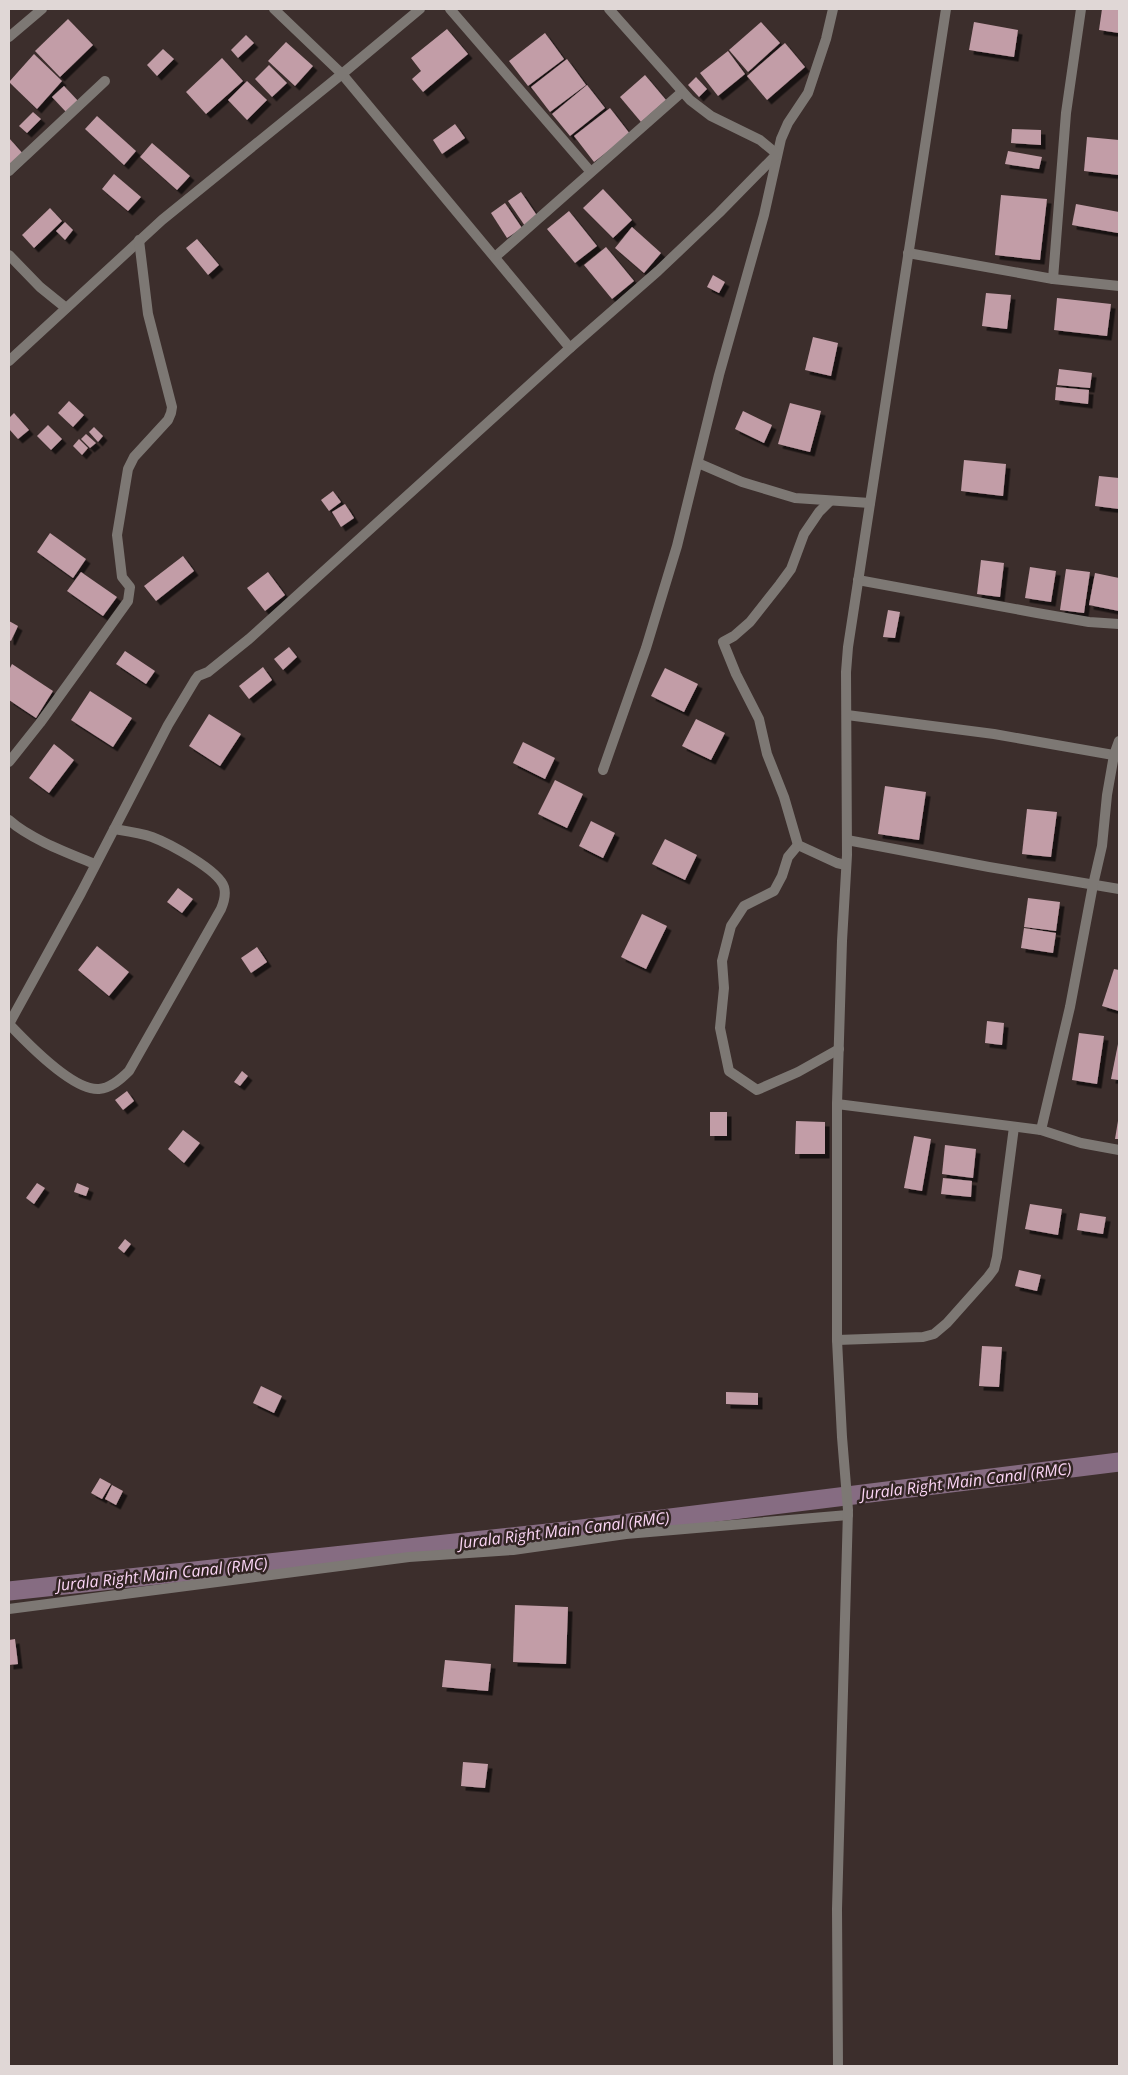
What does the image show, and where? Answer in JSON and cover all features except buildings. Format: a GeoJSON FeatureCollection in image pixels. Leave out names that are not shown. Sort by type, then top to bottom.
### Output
{"type":"FeatureCollection","features":[{"type":"Feature","properties":{"kind":"street"},"geometry":{"type":"LineString","coordinates":[[9,37],[42,9]]}},
{"type":"Feature","properties":{"kind":"street"},"geometry":{"type":"LineString","coordinates":[[274,9],[342,74],[570,348]]}},
{"type":"Feature","properties":{"kind":"street"},"geometry":{"type":"LineString","coordinates":[[9,361],[139,240],[420,9]]}},
{"type":"Feature","properties":{"kind":"street"},"geometry":{"type":"LineString","coordinates":[[450,9],[590,171]]}},
{"type":"Feature","properties":{"kind":"street"},"geometry":{"type":"LineString","coordinates":[[609,9],[682,92],[706,113],[760,140],[776,154]]}},
{"type":"Feature","properties":{"kind":"street"},"geometry":{"type":"LineString","coordinates":[[603,770],[646,648],[677,546],[719,375],[764,215],[776,154],[783,133],[808,93],[826,38],[833,9]]}},
{"type":"Feature","properties":{"kind":"street"},"geometry":{"type":"LineString","coordinates":[[838,2066],[837,1909],[848,1512],[842,1442],[837,1340],[837,1104],[847,840],[846,715],[848,647],[946,9]]}},
{"type":"Feature","properties":{"kind":"street"},"geometry":{"type":"LineString","coordinates":[[1053,279],[1066,113],[1081,9]]}},
{"type":"Feature","properties":{"kind":"street"},"geometry":{"type":"LineString","coordinates":[[9,170],[105,81]]}},
{"type":"Feature","properties":{"kind":"street"},"geometry":{"type":"LineString","coordinates":[[495,257],[590,171],[682,92]]}},
{"type":"Feature","properties":{"kind":"street"},"geometry":{"type":"LineString","coordinates":[[114,829],[151,837],[179,850],[206,867],[220,879],[224,887],[225,900],[129,1071],[112,1085],[99,1089],[79,1083],[36,1052],[9,1024],[168,725],[198,676],[208,672],[249,639],[676,254],[776,154]]}},
{"type":"Feature","properties":{"kind":"street"},"geometry":{"type":"LineString","coordinates":[[9,762],[116,620],[130,594],[130,587],[122,577],[117,535],[128,470],[134,457],[168,420],[172,407],[148,314],[139,240]]}},
{"type":"Feature","properties":{"kind":"street"},"geometry":{"type":"LineString","coordinates":[[908,253],[1053,279],[1119,286]]}},
{"type":"Feature","properties":{"kind":"street"},"geometry":{"type":"LineString","coordinates":[[9,255],[40,287],[66,308]]}},
{"type":"Feature","properties":{"kind":"street"},"geometry":{"type":"LineString","coordinates":[[698,463],[772,492],[795,498],[870,503]]}},
{"type":"Feature","properties":{"kind":"street"},"geometry":{"type":"LineString","coordinates":[[798,846],[784,797],[768,754],[759,719],[736,674],[723,642],[734,636],[750,622],[780,584],[791,569],[804,534],[819,512],[830,501]]}},
{"type":"Feature","properties":{"kind":"street"},"geometry":{"type":"LineString","coordinates":[[858,580],[1046,614],[1119,624]]}},
{"type":"Feature","properties":{"kind":"street"},"geometry":{"type":"LineString","coordinates":[[846,715],[994,734],[1117,755]]}},
{"type":"Feature","properties":{"kind":"street"},"geometry":{"type":"LineString","coordinates":[[1040,1130],[1070,1006],[1104,836],[1107,795],[1119,740]]}},
{"type":"Feature","properties":{"kind":"street"},"geometry":{"type":"LineString","coordinates":[[9,820],[17,827],[37,838],[95,864]]}},
{"type":"Feature","properties":{"kind":"street"},"geometry":{"type":"LineString","coordinates":[[847,840],[1093,885],[1119,888]]}},
{"type":"Feature","properties":{"kind":"street"},"geometry":{"type":"LineString","coordinates":[[798,846],[846,865]]}},
{"type":"Feature","properties":{"kind":"street"},"geometry":{"type":"LineString","coordinates":[[798,846],[788,857],[774,892],[744,906],[731,926],[722,961],[724,988],[720,1028],[724,1053],[729,1071],[757,1090],[790,1076],[839,1049]]}},
{"type":"Feature","properties":{"kind":"street"},"geometry":{"type":"LineString","coordinates":[[837,1104],[1040,1130],[1081,1143],[1119,1150]]}},
{"type":"Feature","properties":{"kind":"street"},"geometry":{"type":"LineString","coordinates":[[837,1340],[923,1337],[934,1334],[947,1323],[988,1278],[994,1269],[997,1257],[1014,1126]]}},
{"type":"Feature","properties":{"kind":"street"},"geometry":{"type":"LineString","coordinates":[[9,1609],[409,1557],[513,1550],[626,1534],[848,1512]]}},
{"type":"Feature","properties":{"kind":"waterway","name":"Jurala Right Main Canal (RMC)"},"geometry":{"type":"LineString","coordinates":[[9,1591],[557,1532],[1119,1462]]}}]}
